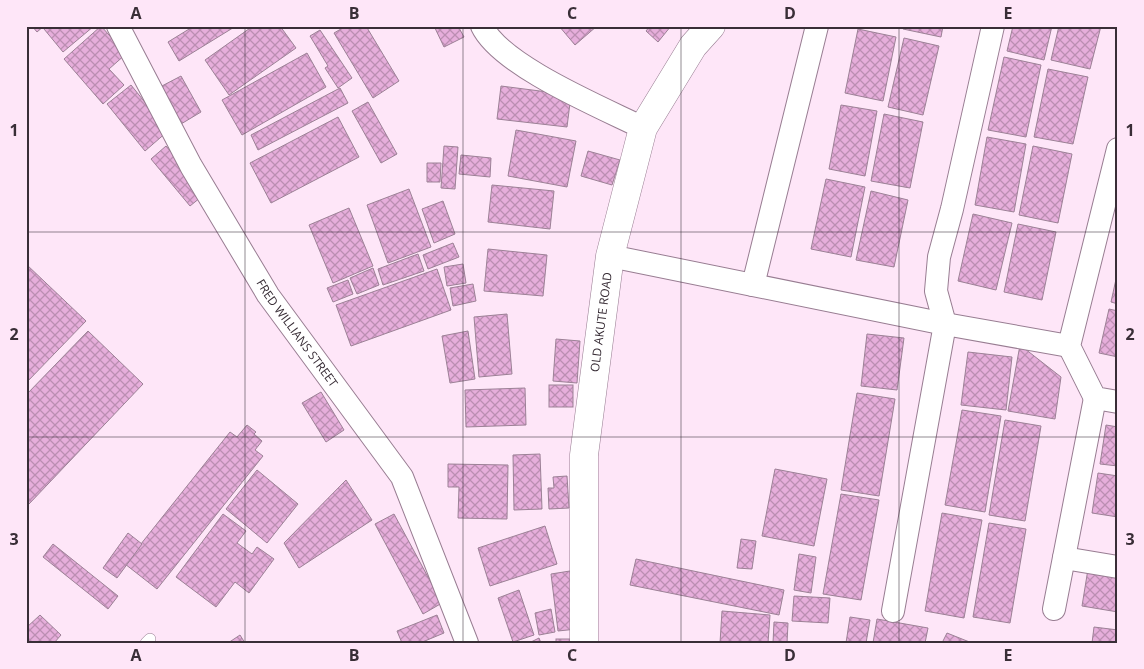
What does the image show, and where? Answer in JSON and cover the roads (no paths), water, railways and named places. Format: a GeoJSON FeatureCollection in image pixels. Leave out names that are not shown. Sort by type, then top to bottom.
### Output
{"type":"FeatureCollection","features":[{"type":"Feature","properties":{"kind":"street","name":"FRED WILLIANS STREET"},"geometry":{"type":"LineString","coordinates":[[118,26],[190,166],[268,295],[402,477],[467,643]]}},
{"type":"Feature","properties":{"kind":"street"},"geometry":{"type":"LineString","coordinates":[[482,26],[502,51],[535,74],[643,128]]}},
{"type":"Feature","properties":{"kind":"street","name":"OLD AKUTE ROAD"},"geometry":{"type":"LineString","coordinates":[[584,643],[584,454],[610,256],[643,128],[693,46],[712,26]]}},
{"type":"Feature","properties":{"kind":"street"},"geometry":{"type":"LineString","coordinates":[[753,286],[817,26]]}},
{"type":"Feature","properties":{"kind":"street"},"geometry":{"type":"LineString","coordinates":[[893,611],[945,324],[936,291],[938,256],[952,209],[993,26]]}},
{"type":"Feature","properties":{"kind":"street"},"geometry":{"type":"LineString","coordinates":[[1054,609],[1095,398],[1069,346],[1118,149]]}},
{"type":"Feature","properties":{"kind":"street"},"geometry":{"type":"LineString","coordinates":[[610,256],[945,324],[1069,346]]}},
{"type":"Feature","properties":{"kind":"street"},"geometry":{"type":"LineString","coordinates":[[1095,398],[1118,402]]}},
{"type":"Feature","properties":{"kind":"street"},"geometry":{"type":"LineString","coordinates":[[1064,558],[1118,567]]}}]}
